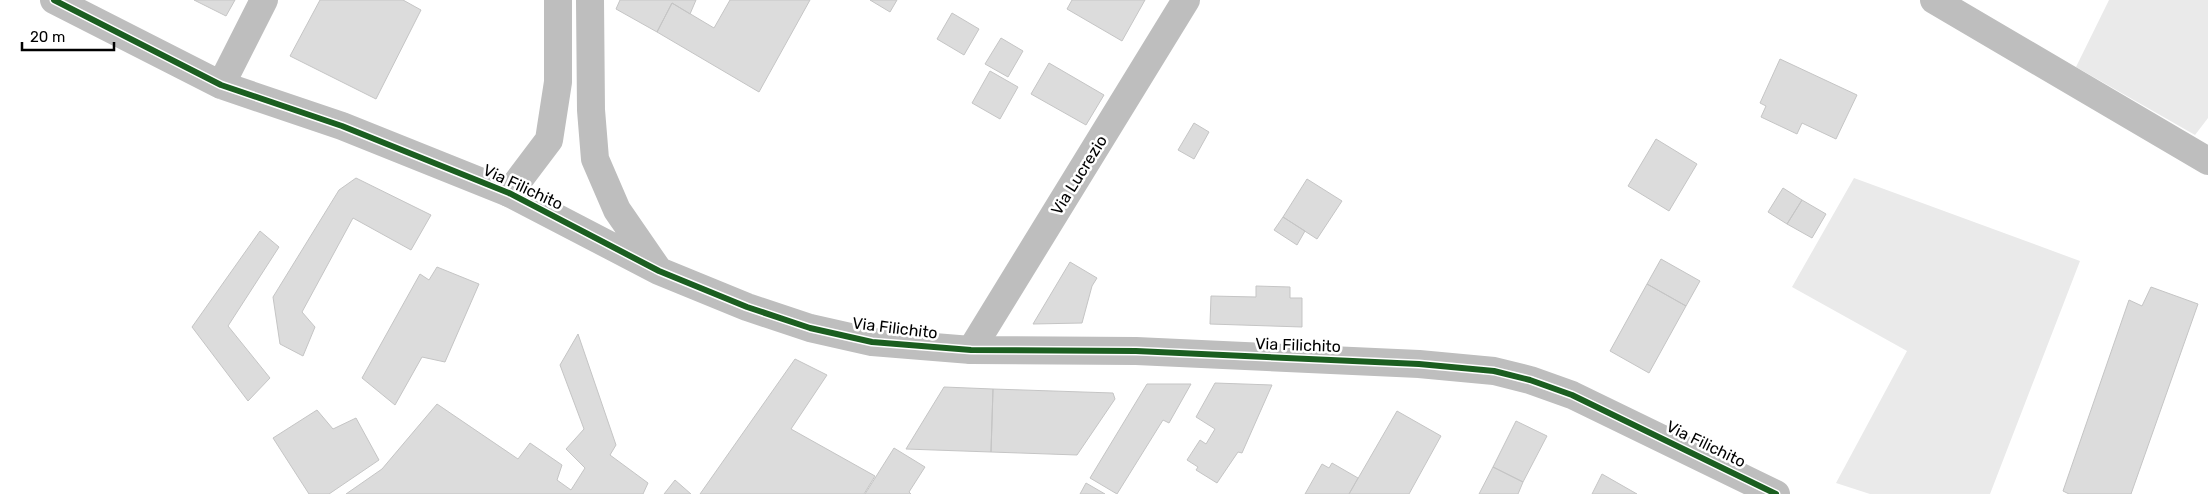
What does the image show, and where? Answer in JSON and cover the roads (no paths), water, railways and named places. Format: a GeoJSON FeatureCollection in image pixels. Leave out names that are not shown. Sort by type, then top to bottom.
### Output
{"type":"FeatureCollection","features":[{"type":"Feature","properties":{"kind":"street","name":"Via Filichito"},"geometry":{"type":"LineString","coordinates":[[54,0],[221,85],[342,126],[509,193],[659,271],[748,307],[810,328],[872,342],[971,350],[1155,352],[1419,364],[1494,371],[1530,380],[1572,395],[1776,494]]}},
{"type":"Feature","properties":{"kind":"street"},"geometry":{"type":"LineString","coordinates":[[221,85],[264,0]]}},
{"type":"Feature","properties":{"kind":"street"},"geometry":{"type":"LineString","coordinates":[[509,193],[549,140],[558,82],[558,0]]}},
{"type":"Feature","properties":{"kind":"street"},"geometry":{"type":"LineString","coordinates":[[590,0],[590,81],[595,159],[617,210],[659,271]]}},
{"type":"Feature","properties":{"kind":"street","name":"Via Lucrezio"},"geometry":{"type":"LineString","coordinates":[[971,350],[1186,0]]}},
{"type":"Feature","properties":{"kind":"street"},"geometry":{"type":"LineString","coordinates":[[1934,0],[2208,161]]}}]}
